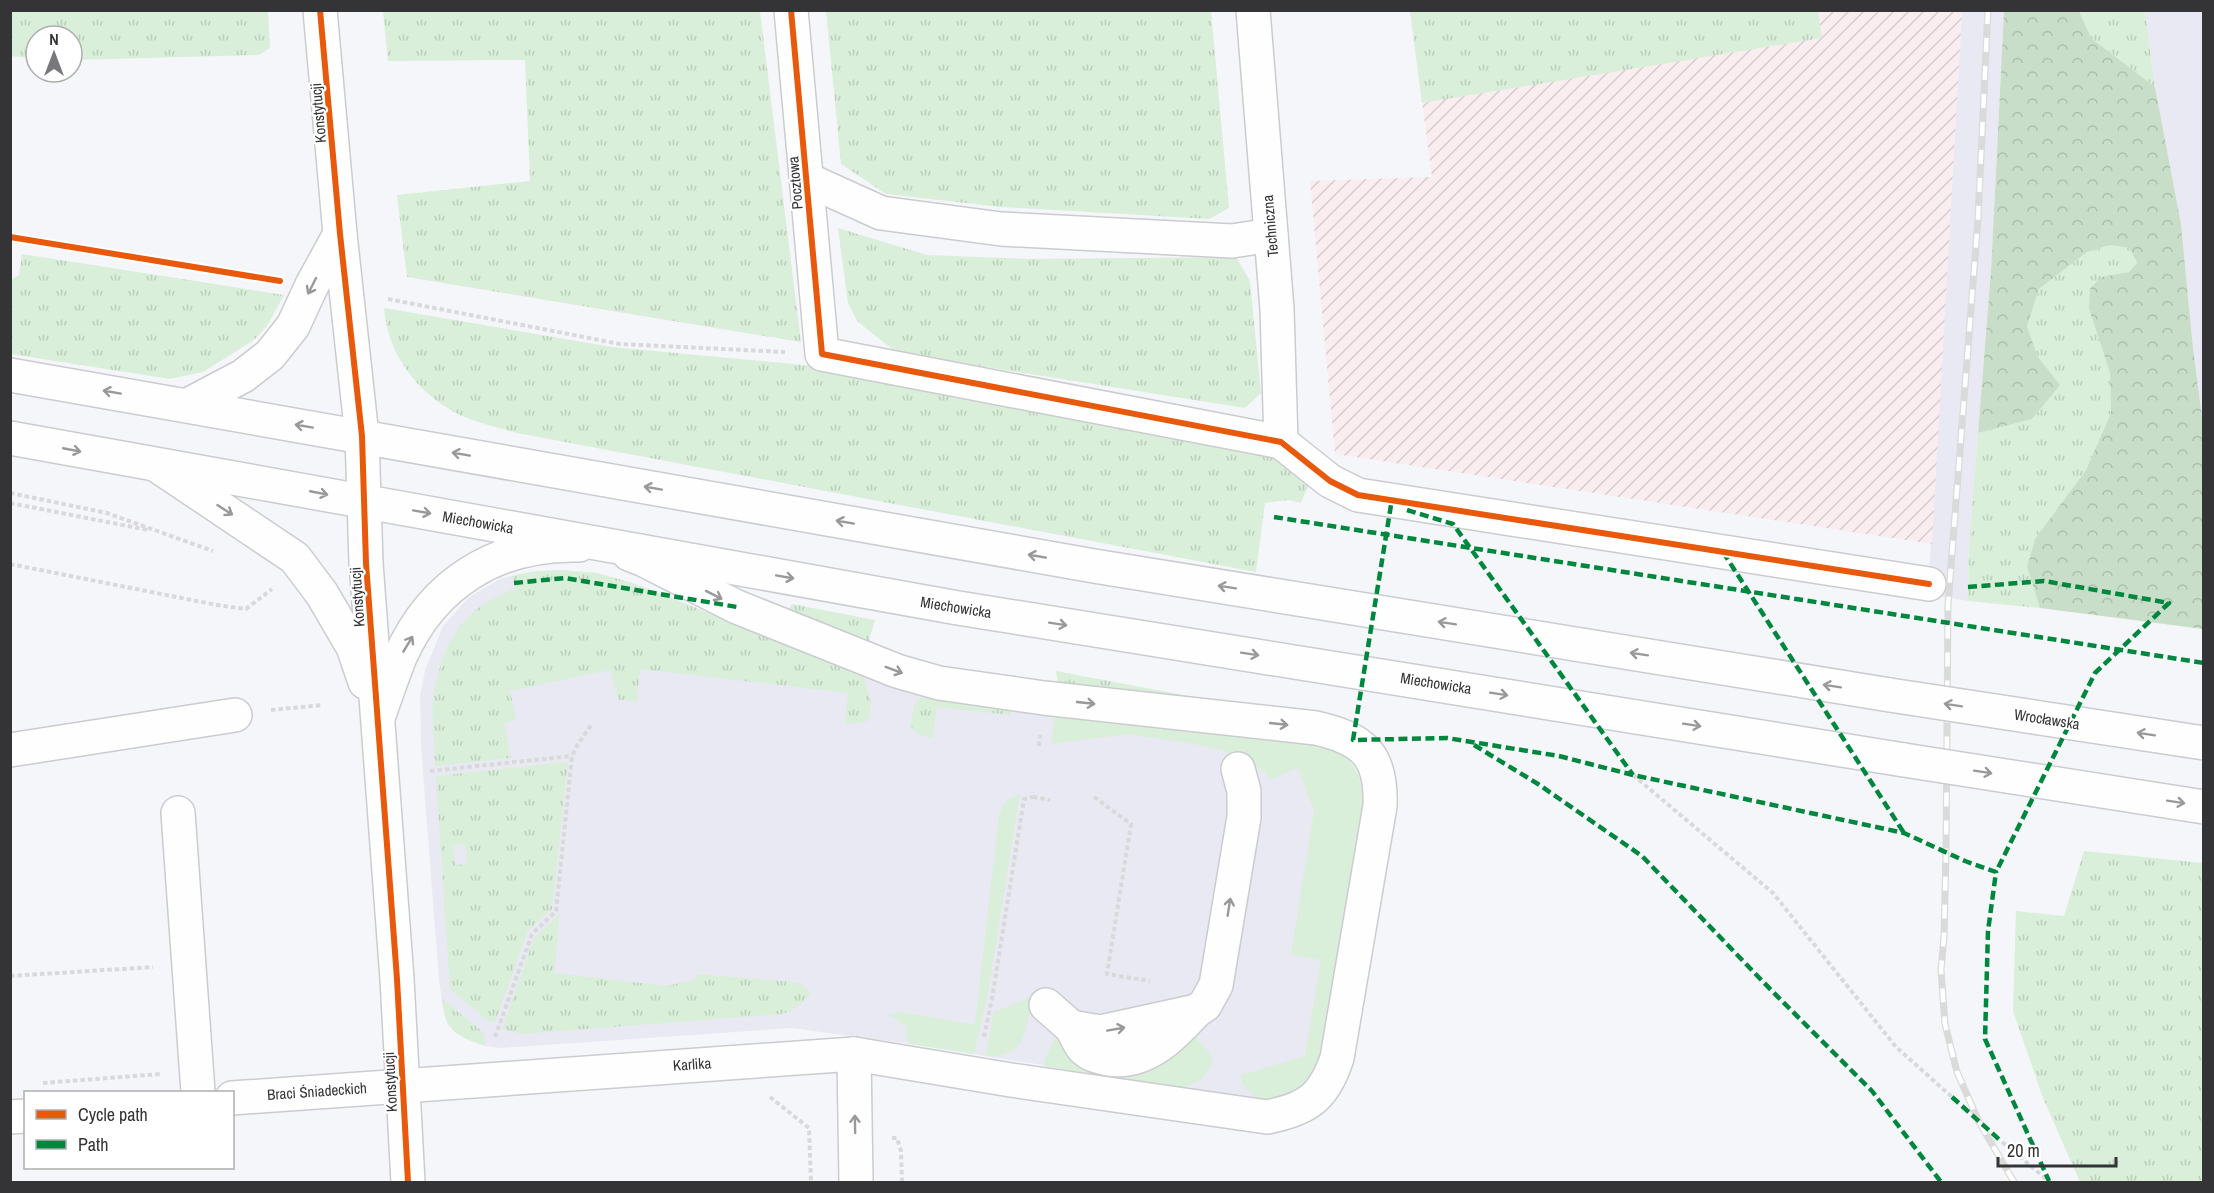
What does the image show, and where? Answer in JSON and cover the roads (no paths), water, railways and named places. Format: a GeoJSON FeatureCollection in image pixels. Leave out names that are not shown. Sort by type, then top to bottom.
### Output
{"type":"FeatureCollection","features":[{"type":"Feature","properties":{"kind":"street","name":"Konstytucji"},"geometry":{"type":"LineString","coordinates":[[321,10],[340,234],[362,436],[366,563],[396,967],[408,1182]]}},
{"type":"Feature","properties":{"kind":"street","name":"Pocztowa"},"geometry":{"type":"LineString","coordinates":[[791,10],[822,354],[1281,442]]}},
{"type":"Feature","properties":{"kind":"street","name":"Techniczna"},"geometry":{"type":"LineString","coordinates":[[1253,10],[1277,309],[1281,442]]}},
{"type":"Feature","properties":{"kind":"street"},"geometry":{"type":"LineString","coordinates":[[806,179],[881,213],[1001,229],[1232,241],[1271,235]]}},
{"type":"Feature","properties":{"kind":"street"},"geometry":{"type":"LineString","coordinates":[[188,405],[243,376],[270,355],[293,326],[340,234]]}},
{"type":"Feature","properties":{"kind":"street"},"geometry":{"type":"LineString","coordinates":[[10,375],[362,436]]}},
{"type":"Feature","properties":{"kind":"street","name":"Wrocławska"},"geometry":{"type":"LineString","coordinates":[[362,436],[1094,566],[1890,695],[2204,743]]}},
{"type":"Feature","properties":{"kind":"street","name":"Miechowicka"},"geometry":{"type":"LineString","coordinates":[[10,438],[958,608],[2204,807]]}},
{"type":"Feature","properties":{"kind":"street"},"geometry":{"type":"LineString","coordinates":[[1281,442],[1330,481],[1358,495],[1929,584]]}},
{"type":"Feature","properties":{"kind":"street"},"geometry":{"type":"LineString","coordinates":[[158,466],[295,558],[322,594],[353,647],[378,718]]}},
{"type":"Feature","properties":{"kind":"street"},"geometry":{"type":"LineString","coordinates":[[378,718],[401,656],[428,610],[454,583],[479,566],[506,554],[567,544],[603,545]]}},
{"type":"Feature","properties":{"kind":"street","name":"Karlika"},"geometry":{"type":"LineString","coordinates":[[402,1086],[527,1075],[854,1054],[1267,1117],[1291,1113],[1314,1101],[1330,1079],[1337,1058],[1380,806],[1381,788],[1377,767],[1367,751],[1353,740],[1338,733],[1316,728],[1044,698],[939,683],[897,671],[737,607],[644,560],[603,545]]}},
{"type":"Feature","properties":{"kind":"street"},"geometry":{"type":"LineString","coordinates":[[10,750],[235,714]]}},
{"type":"Feature","properties":{"kind":"street"},"geometry":{"type":"LineString","coordinates":[[1046,1005],[1071,1027],[1083,1048],[1096,1057],[1117,1060],[1136,1057],[1160,1046],[1205,1005],[1216,985],[1244,817],[1244,791],[1238,770]]}},
{"type":"Feature","properties":{"kind":"street"},"geometry":{"type":"LineString","coordinates":[[178,813],[198,1091]]}},
{"type":"Feature","properties":{"kind":"street"},"geometry":{"type":"LineString","coordinates":[[854,1054],[856,1182]]}},
{"type":"Feature","properties":{"kind":"street","name":"Braci Śniadeckich"},"geometry":{"type":"LineString","coordinates":[[234,1098],[402,1086]]}},
{"type":"Feature","properties":{"kind":"railway"},"geometry":{"type":"LineString","coordinates":[[1988,10],[1978,219],[1948,605],[1946,852],[1941,970],[1945,1024],[1957,1072],[1979,1122],[2014,1182]]}}]}
